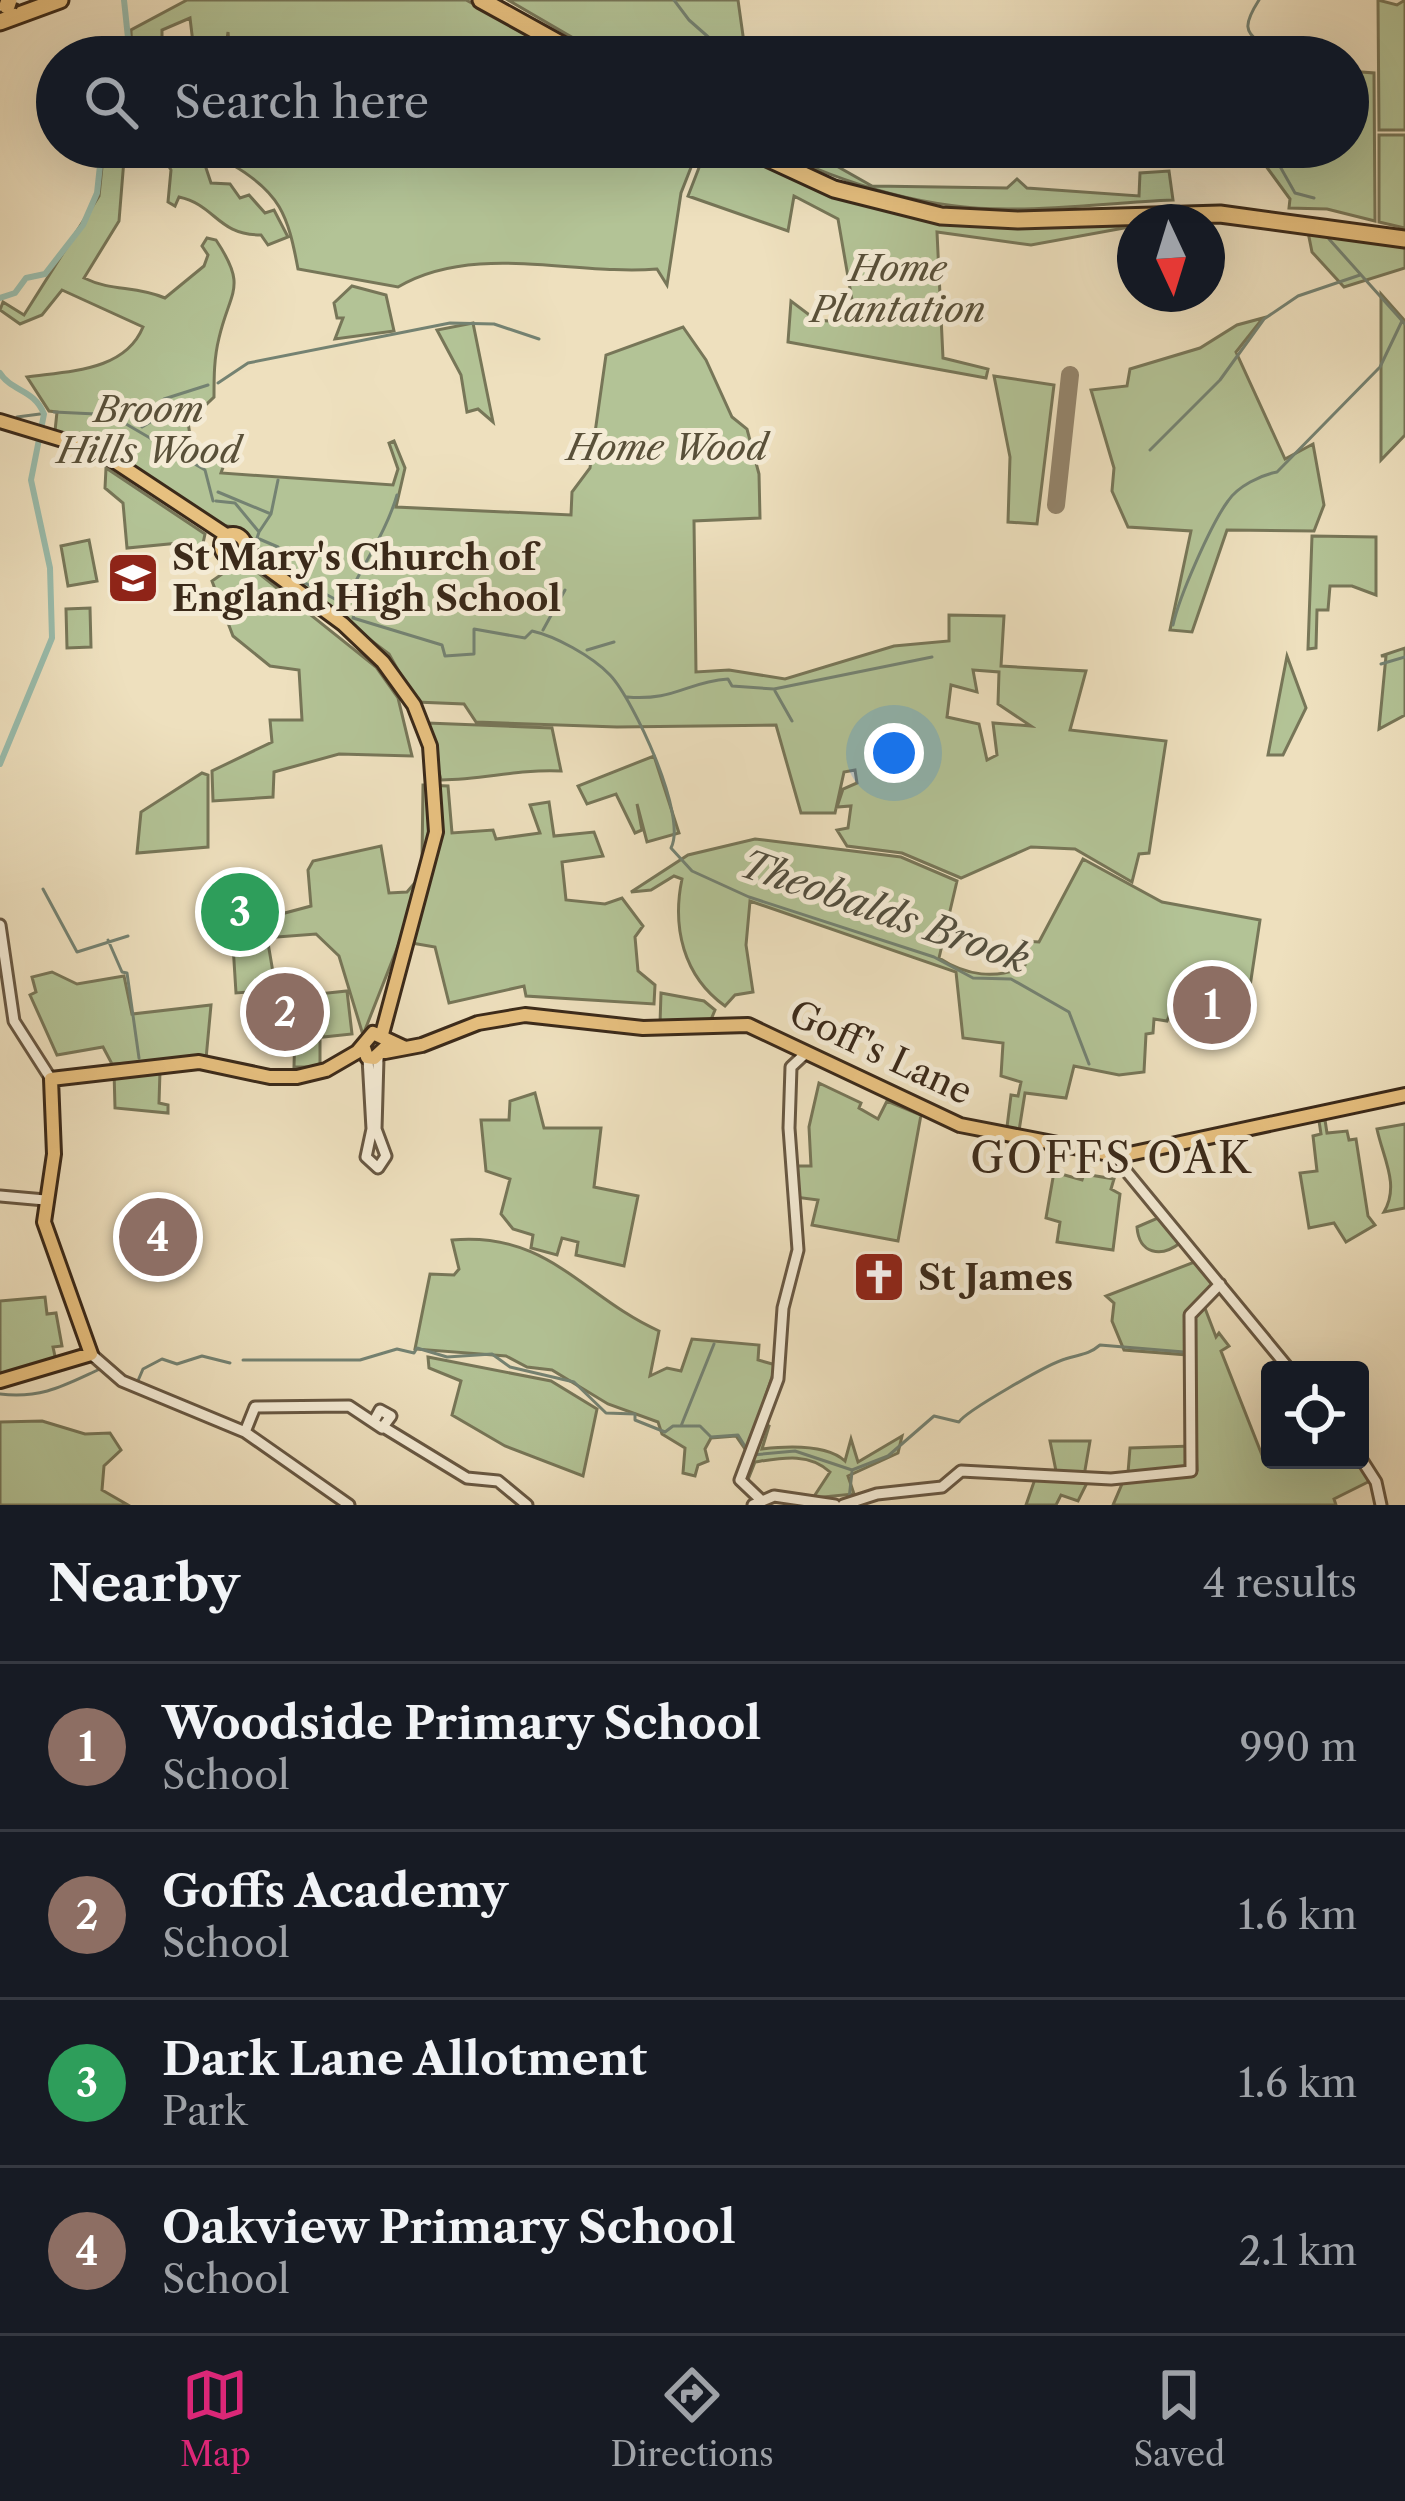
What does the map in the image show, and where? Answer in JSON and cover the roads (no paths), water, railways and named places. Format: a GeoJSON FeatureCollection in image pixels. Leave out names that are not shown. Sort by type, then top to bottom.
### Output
{"type":"FeatureCollection","features":[{"type":"Feature","properties":{"kind":"highway"},"geometry":{"type":"LineString","coordinates":[[5,9],[59,0]]}},
{"type":"Feature","properties":{"kind":"highway"},"geometry":{"type":"LineString","coordinates":[[481,0],[546,36]]}},
{"type":"Feature","properties":{"kind":"highway"},"geometry":{"type":"LineString","coordinates":[[494,0],[558,36]]}},
{"type":"Feature","properties":{"kind":"highway"},"geometry":{"type":"LineString","coordinates":[[789,168],[844,193],[941,216],[1018,220],[1205,214],[1377,230]]}},
{"type":"Feature","properties":{"kind":"highway"},"geometry":{"type":"LineString","coordinates":[[802,168],[837,184],[944,210],[1018,214],[1210,207],[1405,235]]}},
{"type":"Feature","properties":{"kind":"main road"},"geometry":{"type":"LineString","coordinates":[[0,423],[39,433],[116,466],[223,540],[227,556],[243,549]]}},
{"type":"Feature","properties":{"kind":"main road"},"geometry":{"type":"LineString","coordinates":[[223,540],[238,534],[243,549],[371,656],[410,707],[425,748],[433,802],[426,862],[375,1047]]}},
{"type":"Feature","properties":{"kind":"main road","name":"Goff's Lane"},"geometry":{"type":"LineString","coordinates":[[51,1079],[209,1062],[286,1078],[326,1070],[375,1047],[404,1048],[478,1023],[525,1015],[643,1028],[741,1024],[785,1040],[960,1125],[1120,1156]]}},
{"type":"Feature","properties":{"kind":"main road"},"geometry":{"type":"LineString","coordinates":[[0,1382],[92,1354],[73,1292],[45,1230],[55,1142],[51,1079]]}},
{"type":"Feature","properties":{"kind":"main road"},"geometry":{"type":"LineString","coordinates":[[1120,1156],[1405,1095]]}},
{"type":"Feature","properties":{"kind":"street"},"geometry":{"type":"LineString","coordinates":[[0,925],[17,1029],[51,1079]]}},
{"type":"Feature","properties":{"kind":"street"},"geometry":{"type":"LineString","coordinates":[[785,1040],[791,1065],[791,1194],[799,1240],[778,1379],[740,1482],[757,1503],[784,1497],[839,1505],[877,1494],[943,1486],[961,1471],[1113,1479],[1193,1470],[1190,1315],[1220,1284]]}},
{"type":"Feature","properties":{"kind":"street"},"geometry":{"type":"LineString","coordinates":[[375,1047],[376,1129],[386,1156],[378,1168],[368,1162],[375,1047]]}},
{"type":"Feature","properties":{"kind":"street"},"geometry":{"type":"LineString","coordinates":[[791,1065],[806,1053]]}},
{"type":"Feature","properties":{"kind":"street"},"geometry":{"type":"LineString","coordinates":[[369,1146],[381,1145]]}},
{"type":"Feature","properties":{"kind":"street"},"geometry":{"type":"LineString","coordinates":[[1120,1156],[1122,1166],[1283,1361]]}},
{"type":"Feature","properties":{"kind":"street"},"geometry":{"type":"LineString","coordinates":[[0,1196],[45,1200]]}},
{"type":"Feature","properties":{"kind":"street"},"geometry":{"type":"LineString","coordinates":[[92,1354],[108,1372],[245,1432],[349,1505]]}},
{"type":"Feature","properties":{"kind":"street"},"geometry":{"type":"LineString","coordinates":[[245,1432],[255,1407],[269,1411],[342,1405],[372,1417],[385,1410],[388,1423],[411,1441],[467,1478],[498,1481],[527,1505]]}},
{"type":"Feature","properties":{"kind":"street"},"geometry":{"type":"LineString","coordinates":[[1367,1469],[1381,1505]]}},
{"type":"Feature","properties":{"kind":"waterway"},"geometry":{"type":"LineString","coordinates":[[124,0],[128,36]]}},
{"type":"Feature","properties":{"kind":"waterway"},"geometry":{"type":"LineString","coordinates":[[674,0],[707,36]]}},
{"type":"Feature","properties":{"kind":"waterway"},"geometry":{"type":"LineString","coordinates":[[1253,36],[1248,22],[1259,0]]}},
{"type":"Feature","properties":{"kind":"waterway"},"geometry":{"type":"LineString","coordinates":[[0,298],[15,293],[26,278],[45,274],[83,225],[97,193],[100,168]]}},
{"type":"Feature","properties":{"kind":"waterway"},"geometry":{"type":"LineString","coordinates":[[1281,168],[1295,193],[1314,198]]}},
{"type":"Feature","properties":{"kind":"waterway"},"geometry":{"type":"LineString","coordinates":[[1329,239],[1405,324]]}},
{"type":"Feature","properties":{"kind":"waterway"},"geometry":{"type":"LineString","coordinates":[[1150,450],[1220,380],[1264,319],[1298,296],[1360,275]]}},
{"type":"Feature","properties":{"kind":"waterway"},"geometry":{"type":"LineString","coordinates":[[1173,625],[1196,561],[1228,501],[1250,482],[1277,472],[1380,367],[1402,321]]}},
{"type":"Feature","properties":{"kind":"waterway"},"geometry":{"type":"LineString","coordinates":[[218,383],[248,363],[450,323],[494,324],[539,339]]}},
{"type":"Feature","properties":{"kind":"waterway"},"geometry":{"type":"LineString","coordinates":[[0,373],[35,400],[44,414],[31,480],[50,568],[52,638],[0,764]]}},
{"type":"Feature","properties":{"kind":"waterway"},"geometry":{"type":"LineString","coordinates":[[142,427],[164,414],[164,399],[208,385]]}},
{"type":"Feature","properties":{"kind":"waterway","name":"Theobalds Brook"},"geometry":{"type":"LineString","coordinates":[[54,412],[96,414],[108,422],[114,417],[205,470],[213,501]]}},
{"type":"Feature","properties":{"kind":"waterway","name":"Theobalds Brook"},"geometry":{"type":"LineString","coordinates":[[17,417],[40,414]]}},
{"type":"Feature","properties":{"kind":"waterway"},"geometry":{"type":"LineString","coordinates":[[259,532],[271,514],[278,480]]}},
{"type":"Feature","properties":{"kind":"waterway"},"geometry":{"type":"LineString","coordinates":[[218,492],[271,514]]}},
{"type":"Feature","properties":{"kind":"waterway"},"geometry":{"type":"LineString","coordinates":[[344,605],[397,495]]}},
{"type":"Feature","properties":{"kind":"waterway","name":"Theobalds Brook"},"geometry":{"type":"LineString","coordinates":[[216,501],[235,503],[259,532],[257,538],[278,547],[296,578],[355,610],[353,618],[442,645],[445,656],[474,654],[474,629],[525,638],[532,631],[583,654],[610,675],[644,732],[672,811],[671,848],[692,871],[749,897],[934,957],[973,978],[1011,979],[1069,1012],[1089,1064]]}},
{"type":"Feature","properties":{"kind":"waterway"},"geometry":{"type":"LineString","coordinates":[[543,630],[565,590]]}},
{"type":"Feature","properties":{"kind":"waterway"},"geometry":{"type":"LineString","coordinates":[[587,650],[614,642]]}},
{"type":"Feature","properties":{"kind":"waterway"},"geometry":{"type":"LineString","coordinates":[[627,697],[669,694],[728,679],[732,686],[774,689],[932,657]]}},
{"type":"Feature","properties":{"kind":"waterway"},"geometry":{"type":"LineString","coordinates":[[1381,664],[1405,657]]}},
{"type":"Feature","properties":{"kind":"waterway"},"geometry":{"type":"LineString","coordinates":[[775,691],[792,721]]}},
{"type":"Feature","properties":{"kind":"waterway"},"geometry":{"type":"LineString","coordinates":[[43,889],[77,952],[128,936]]}},
{"type":"Feature","properties":{"kind":"waterway"},"geometry":{"type":"LineString","coordinates":[[108,940],[122,972],[127,973],[139,1058]]}},
{"type":"Feature","properties":{"kind":"waterway"},"geometry":{"type":"LineString","coordinates":[[681,1426],[714,1344]]}},
{"type":"Feature","properties":{"kind":"waterway"},"geometry":{"type":"LineString","coordinates":[[852,1470],[888,1456],[934,1416],[959,1422],[1026,1378],[1100,1345],[1184,1352]]}},
{"type":"Feature","properties":{"kind":"waterway"},"geometry":{"type":"LineString","coordinates":[[243,1360],[360,1360],[397,1349],[414,1353],[417,1348],[447,1357],[492,1354],[510,1367],[574,1382],[606,1413],[635,1414],[635,1420],[665,1432],[673,1426],[700,1426],[711,1437],[738,1435],[746,1448]]}},
{"type":"Feature","properties":{"kind":"waterway"},"geometry":{"type":"LineString","coordinates":[[137,1383],[143,1369],[162,1359],[177,1364],[202,1356],[230,1363]]}},
{"type":"Feature","properties":{"kind":"waterway"},"geometry":{"type":"LineString","coordinates":[[0,1394],[41,1393],[100,1369]]}},
{"type":"Feature","properties":{"kind":"waterway"},"geometry":{"type":"LineString","coordinates":[[752,1455],[795,1451],[852,1470]]}},
{"type":"Feature","properties":{"kind":"waterway"},"geometry":{"type":"LineString","coordinates":[[849,1499],[852,1472]]}},
{"type":"Feature","properties":{"kind":"place","name":"St Mary's Church of England High School"},"geometry":{"type":"Point","coordinates":[133,578]}},
{"type":"Feature","properties":{"kind":"place","name":"Dark Lane Allotment"},"geometry":{"type":"Point","coordinates":[240,912]}},
{"type":"Feature","properties":{"kind":"place","name":"Woodside Primary School"},"geometry":{"type":"Point","coordinates":[1212,1005]}},
{"type":"Feature","properties":{"kind":"place","name":"Goffs Academy"},"geometry":{"type":"Point","coordinates":[285,1012]}},
{"type":"Feature","properties":{"kind":"place","name":"Oakview Primary School"},"geometry":{"type":"Point","coordinates":[158,1237]}},
{"type":"Feature","properties":{"kind":"place","name":"St James"},"geometry":{"type":"Point","coordinates":[879,1277]}},
{"type":"Feature","properties":{"kind":"district","name":"GOFFS OAK"},"geometry":{"type":"Point","coordinates":[1112,1158]}},
{"type":"Feature","properties":{"kind":"park label","name":"Home Plantation"},"geometry":{"type":"Point","coordinates":[898,288]}},
{"type":"Feature","properties":{"kind":"park label","name":"Broom Hills Wood"},"geometry":{"type":"Point","coordinates":[149,430]}},
{"type":"Feature","properties":{"kind":"park label","name":"Home Wood"},"geometry":{"type":"Point","coordinates":[667,447]}}]}
